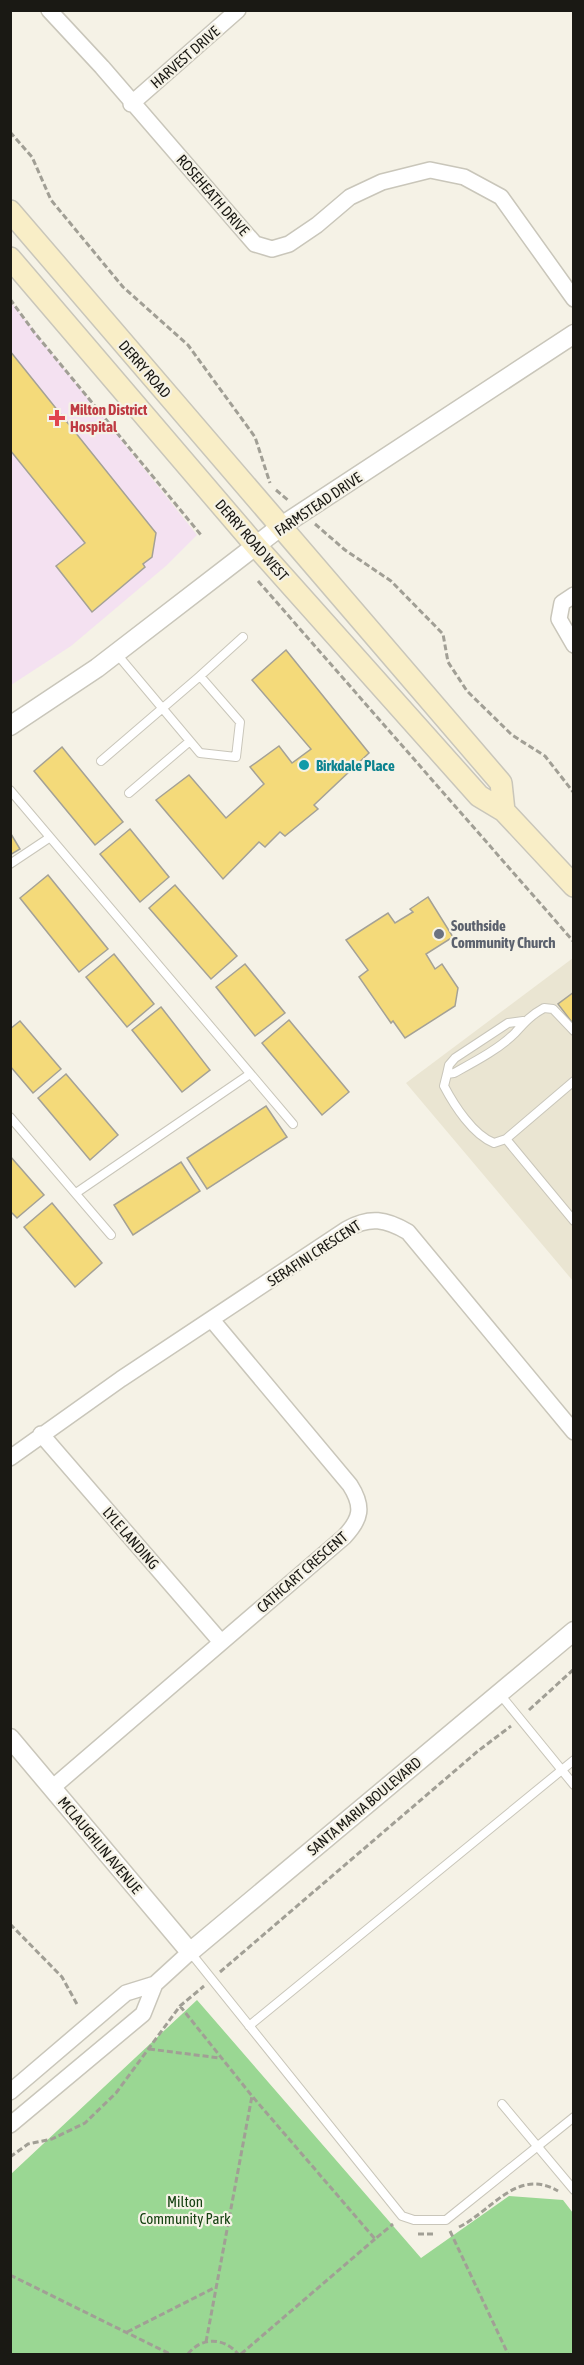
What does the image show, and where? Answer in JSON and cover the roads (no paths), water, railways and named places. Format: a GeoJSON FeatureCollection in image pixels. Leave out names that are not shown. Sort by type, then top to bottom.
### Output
{"type":"FeatureCollection","features":[{"type":"Feature","properties":{"kind":"main road","name":"DERRY ROAD"},"geometry":{"type":"LineString","coordinates":[[10,212],[280,527]]}},
{"type":"Feature","properties":{"kind":"main road","name":"DERRY ROAD WEST"},"geometry":{"type":"LineString","coordinates":[[10,258],[256,546],[479,796],[504,811],[573,886]]}},
{"type":"Feature","properties":{"kind":"main road","name":"DERRY ROAD WEST"},"geometry":{"type":"LineString","coordinates":[[280,527],[501,783],[504,811]]}},
{"type":"Feature","properties":{"kind":"street","name":"ROSEHEATH DRIVE"},"geometry":{"type":"LineString","coordinates":[[49,10],[255,244],[272,249],[288,244],[317,225],[350,197],[382,182],[430,170],[464,177],[501,197],[573,299]]}},
{"type":"Feature","properties":{"kind":"street","name":"HARVEST DRIVE"},"geometry":{"type":"LineString","coordinates":[[131,104],[238,10]]}},
{"type":"Feature","properties":{"kind":"street","name":"FARMSTEAD DRIVE"},"geometry":{"type":"LineString","coordinates":[[10,726],[117,653],[280,527],[573,334]]}},
{"type":"Feature","properties":{"kind":"street"},"geometry":{"type":"LineString","coordinates":[[573,595],[562,603],[559,619],[573,645]]}},
{"type":"Feature","properties":{"kind":"street","name":"SERAFINI CRESCENT"},"geometry":{"type":"LineString","coordinates":[[10,1458],[41,1434],[362,1220],[392,1223],[408,1232],[573,1432]]}},
{"type":"Feature","properties":{"kind":"street","name":"CATHCART CRESCENT"},"geometry":{"type":"LineString","coordinates":[[52,1788],[344,1537],[354,1526],[359,1514],[359,1498],[212,1320]]}},
{"type":"Feature","properties":{"kind":"street","name":"LYLE LANDING"},"geometry":{"type":"LineString","coordinates":[[41,1434],[221,1642]]}},
{"type":"Feature","properties":{"kind":"street","name":"SANTA MARIA BOULEVARD"},"geometry":{"type":"LineString","coordinates":[[10,2092],[126,1993],[155,1984],[190,1952],[573,1631]]}},
{"type":"Feature","properties":{"kind":"street","name":"MCLAUGHLIN AVENUE"},"geometry":{"type":"LineString","coordinates":[[10,1738],[190,1952]]}},
{"type":"Feature","properties":{"kind":"street","name":"SANTA MARIA BOULEVARD"},"geometry":{"type":"LineString","coordinates":[[10,2125],[143,2014],[155,1984]]}},
{"type":"Feature","properties":{"kind":"lane"},"geometry":{"type":"LineString","coordinates":[[100,761],[243,638]]}},
{"type":"Feature","properties":{"kind":"lane"},"geometry":{"type":"LineString","coordinates":[[117,653],[200,753],[236,757],[240,722],[200,676]]}},
{"type":"Feature","properties":{"kind":"lane"},"geometry":{"type":"LineString","coordinates":[[129,793],[190,741]]}},
{"type":"Feature","properties":{"kind":"lane"},"geometry":{"type":"LineString","coordinates":[[10,790],[293,1124]]}},
{"type":"Feature","properties":{"kind":"lane"},"geometry":{"type":"LineString","coordinates":[[10,864],[49,838]]}},
{"type":"Feature","properties":{"kind":"lane"},"geometry":{"type":"LineString","coordinates":[[447,1074],[454,1073],[501,1043],[544,1008],[553,1009],[573,1031]]}},
{"type":"Feature","properties":{"kind":"lane"},"geometry":{"type":"LineString","coordinates":[[524,1022],[508,1023],[455,1058],[449,1065],[444,1086],[468,1121],[488,1141],[494,1143],[506,1139],[573,1081]]}},
{"type":"Feature","properties":{"kind":"lane"},"geometry":{"type":"LineString","coordinates":[[76,1193],[250,1074]]}},
{"type":"Feature","properties":{"kind":"lane"},"geometry":{"type":"LineString","coordinates":[[10,1117],[111,1235]]}},
{"type":"Feature","properties":{"kind":"lane"},"geometry":{"type":"LineString","coordinates":[[506,1139],[573,1221]]}},
{"type":"Feature","properties":{"kind":"lane"},"geometry":{"type":"LineString","coordinates":[[499,1693],[573,1785]]}},
{"type":"Feature","properties":{"kind":"lane"},"geometry":{"type":"LineString","coordinates":[[249,2026],[573,1760]]}},
{"type":"Feature","properties":{"kind":"lane"},"geometry":{"type":"LineString","coordinates":[[190,1952],[402,2216],[423,2221],[446,2220],[573,2116]]}},
{"type":"Feature","properties":{"kind":"lane"},"geometry":{"type":"LineString","coordinates":[[502,2104],[573,2190]]}},
{"type":"Feature","properties":{"kind":"place","name":"Milton District Hospital"},"geometry":{"type":"Point","coordinates":[57,418]}},
{"type":"Feature","properties":{"kind":"place","name":"Birkdale Place"},"geometry":{"type":"Point","coordinates":[304,765]}},
{"type":"Feature","properties":{"kind":"place","name":"Southside Community Church"},"geometry":{"type":"Point","coordinates":[439,934]}},
{"type":"Feature","properties":{"kind":"park label","name":"Milton Community Park"},"geometry":{"type":"Point","coordinates":[185,2210]}}]}
